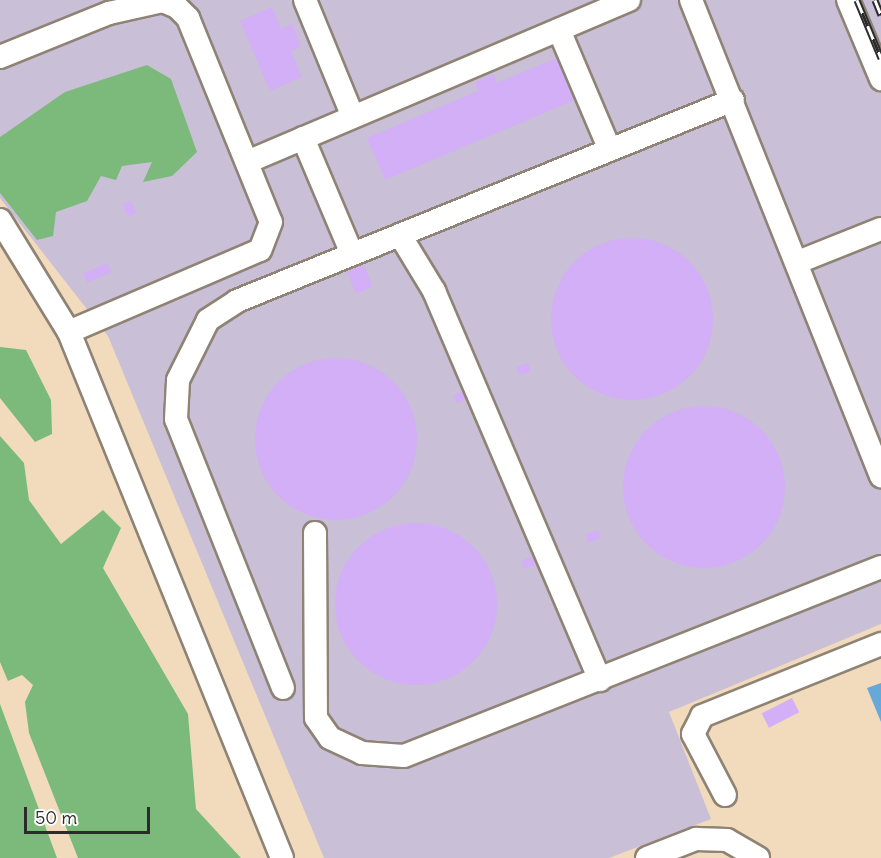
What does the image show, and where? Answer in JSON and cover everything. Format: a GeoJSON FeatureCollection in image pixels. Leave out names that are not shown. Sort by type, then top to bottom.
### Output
{"type":"FeatureCollection","features":[{"type":"Feature","properties":{"kind":"lane"},"geometry":{"type":"LineString","coordinates":[[305,0],[353,117]]}},
{"type":"Feature","properties":{"kind":"lane"},"geometry":{"type":"LineString","coordinates":[[247,162],[629,0]]}},
{"type":"Feature","properties":{"kind":"lane"},"geometry":{"type":"LineString","coordinates":[[691,0],[798,262],[881,476]]}},
{"type":"Feature","properties":{"kind":"lane"},"geometry":{"type":"LineString","coordinates":[[848,0],[881,79]]}},
{"type":"Feature","properties":{"kind":"lane"},"geometry":{"type":"LineString","coordinates":[[0,57],[105,7],[163,1],[188,18],[271,222],[260,250],[69,332]]}},
{"type":"Feature","properties":{"kind":"lane"},"geometry":{"type":"LineString","coordinates":[[559,30],[610,150]]}},
{"type":"Feature","properties":{"kind":"lane"},"geometry":{"type":"LineString","coordinates":[[283,688],[176,419],[178,380],[208,320],[237,301],[733,100]]}},
{"type":"Feature","properties":{"kind":"lane"},"geometry":{"type":"LineString","coordinates":[[303,138],[352,254]]}},
{"type":"Feature","properties":{"kind":"lane"},"geometry":{"type":"LineString","coordinates":[[0,220],[69,332],[282,858]]}},
{"type":"Feature","properties":{"kind":"lane"},"geometry":{"type":"LineString","coordinates":[[798,262],[881,229]]}},
{"type":"Feature","properties":{"kind":"lane"},"geometry":{"type":"LineString","coordinates":[[400,235],[434,291],[600,680]]}},
{"type":"Feature","properties":{"kind":"lane"},"geometry":{"type":"LineString","coordinates":[[315,533],[316,718],[330,738],[362,753],[404,756],[881,567]]}},
{"type":"Feature","properties":{"kind":"lane"},"geometry":{"type":"LineString","coordinates":[[725,795],[693,734],[702,716],[881,644]]}},
{"type":"Feature","properties":{"kind":"lane"},"geometry":{"type":"LineString","coordinates":[[647,858],[696,839],[727,840],[758,858]]}},
{"type":"Feature","properties":{"kind":"shaded area"},"geometry":{"type":"Polygon","coordinates":[[[0,0],[881,0],[881,624],[669,712],[711,819],[609,858],[324,858],[108,336],[0,198],[0,0]]]}},
{"type":"Feature","properties":{"kind":"green space"},"geometry":{"type":"Polygon","coordinates":[[[147,65],[171,79],[197,152],[172,176],[143,182],[152,162],[122,166],[116,180],[101,176],[87,201],[56,212],[53,236],[37,240],[0,193],[0,137],[65,92],[147,65]]]}},
{"type":"Feature","properties":{"kind":"green space"},"geometry":{"type":"Polygon","coordinates":[[[0,347],[26,350],[51,400],[52,434],[35,442],[0,398],[0,347]]]}},
{"type":"Feature","properties":{"kind":"green space"},"geometry":{"type":"Polygon","coordinates":[[[0,436],[24,463],[29,500],[61,544],[103,510],[121,528],[103,568],[188,714],[196,809],[241,858],[78,858],[29,733],[25,702],[33,685],[22,675],[8,681],[0,662],[0,436]]]}},
{"type":"Feature","properties":{"kind":"green space"},"geometry":{"type":"Polygon","coordinates":[[[0,704],[57,858],[0,858],[0,704]]]}},
{"type":"Feature","properties":{"kind":"water"},"geometry":{"type":"Polygon","coordinates":[[[881,683],[881,722],[867,688],[881,683]]]}},
{"type":"Feature","properties":{"kind":"building"},"geometry":{"type":"Polygon","coordinates":[[[272,7],[281,29],[292,24],[301,46],[291,51],[302,77],[270,91],[240,21],[272,7]]]}},
{"type":"Feature","properties":{"kind":"building"},"geometry":{"type":"Polygon","coordinates":[[[564,55],[582,97],[385,180],[367,138],[478,91],[475,82],[493,74],[497,83],[564,55]]]}},
{"type":"Feature","properties":{"kind":"building"},"geometry":{"type":"Polygon","coordinates":[[[131,201],[136,213],[128,216],[123,205],[131,201]]]}},
{"type":"Feature","properties":{"kind":"building"},"geometry":{"type":"Polygon","coordinates":[[[632,238],[648,239],[663,244],[690,261],[707,288],[712,303],[712,335],[707,350],[690,377],[663,394],[648,399],[632,400],[616,399],[601,394],[574,377],[557,350],[552,335],[551,319],[552,303],[557,288],[574,261],[601,244],[616,239],[632,238]]]}},
{"type":"Feature","properties":{"kind":"building"},"geometry":{"type":"Polygon","coordinates":[[[361,258],[373,287],[356,293],[344,265],[361,258]]]}},
{"type":"Feature","properties":{"kind":"building"},"geometry":{"type":"Polygon","coordinates":[[[107,263],[111,272],[87,283],[83,274],[107,263]]]}},
{"type":"Feature","properties":{"kind":"building"},"geometry":{"type":"Polygon","coordinates":[[[336,358],[352,359],[367,364],[394,381],[411,408],[416,423],[416,455],[411,470],[394,497],[367,514],[352,519],[336,520],[320,519],[305,514],[278,497],[261,470],[256,455],[255,439],[256,423],[261,408],[278,381],[305,364],[320,359],[336,358]]]}},
{"type":"Feature","properties":{"kind":"building"},"geometry":{"type":"Polygon","coordinates":[[[528,363],[531,372],[519,375],[517,367],[528,363]]]}},
{"type":"Feature","properties":{"kind":"building"},"geometry":{"type":"Polygon","coordinates":[[[468,389],[472,397],[457,403],[453,396],[468,389]]]}},
{"type":"Feature","properties":{"kind":"building"},"geometry":{"type":"Polygon","coordinates":[[[704,406],[720,407],[735,412],[762,429],[779,456],[784,471],[784,503],[779,518],[762,545],[735,562],[720,567],[704,568],[688,567],[673,562],[646,545],[629,518],[624,503],[623,487],[624,471],[629,456],[646,429],[673,412],[688,407],[704,406]]]}},
{"type":"Feature","properties":{"kind":"building"},"geometry":{"type":"Polygon","coordinates":[[[416,523],[432,524],[447,529],[474,546],[491,573],[496,588],[496,620],[491,635],[474,662],[447,679],[432,684],[416,685],[400,684],[385,679],[358,662],[341,635],[336,620],[335,604],[336,588],[341,573],[358,546],[385,529],[400,524],[416,523]]]}},
{"type":"Feature","properties":{"kind":"building"},"geometry":{"type":"Polygon","coordinates":[[[598,530],[601,539],[588,543],[586,534],[598,530]]]}},
{"type":"Feature","properties":{"kind":"building"},"geometry":{"type":"Polygon","coordinates":[[[538,555],[541,564],[525,569],[522,560],[538,555]]]}},
{"type":"Feature","properties":{"kind":"building"},"geometry":{"type":"Polygon","coordinates":[[[792,698],[799,712],[769,728],[762,713],[792,698]]]}},
{"type":"Feature","properties":{"kind":"railway"},"geometry":{"type":"LineString","coordinates":[[857,0],[881,58]]}},
{"type":"Feature","properties":{"kind":"railway"},"geometry":{"type":"LineString","coordinates":[[875,0],[881,15]]}}]}
